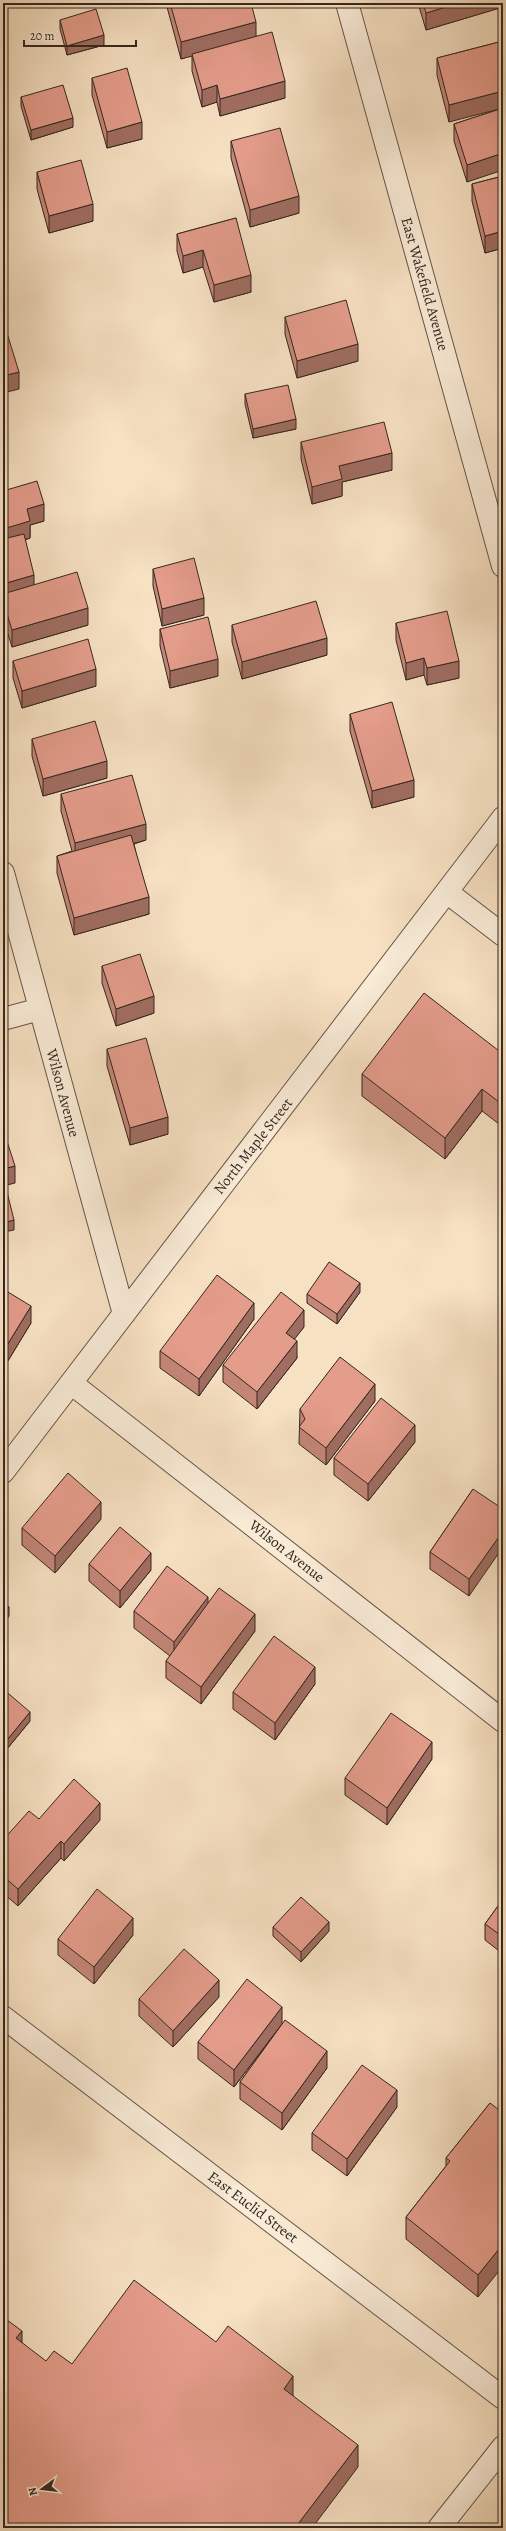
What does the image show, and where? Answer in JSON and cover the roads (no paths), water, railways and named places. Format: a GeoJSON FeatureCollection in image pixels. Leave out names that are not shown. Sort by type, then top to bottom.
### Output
{"type":"FeatureCollection","features":[{"type":"Feature","properties":{"kind":"street","name":"East Wakefield Avenue"},"geometry":{"type":"LineString","coordinates":[[347,3],[503,566]]}},
{"type":"Feature","properties":{"kind":"street","name":"North Maple Street"},"geometry":{"type":"LineString","coordinates":[[3,1472],[448,893],[503,818]]}},
{"type":"Feature","properties":{"kind":"street","name":"Wilson Avenue"},"geometry":{"type":"LineString","coordinates":[[3,873],[124,1314]]}},
{"type":"Feature","properties":{"kind":"street"},"geometry":{"type":"LineString","coordinates":[[448,893],[503,935]]}},
{"type":"Feature","properties":{"kind":"street"},"geometry":{"type":"LineString","coordinates":[[3,1019],[40,1009]]}},
{"type":"Feature","properties":{"kind":"street","name":"Wilson Avenue"},"geometry":{"type":"LineString","coordinates":[[71,1383],[503,1720]]}},
{"type":"Feature","properties":{"kind":"street","name":"East Euclid Street"},"geometry":{"type":"LineString","coordinates":[[3,2018],[503,2398]]}},
{"type":"Feature","properties":{"kind":"street"},"geometry":{"type":"LineString","coordinates":[[439,2528],[503,2447]]}}]}
